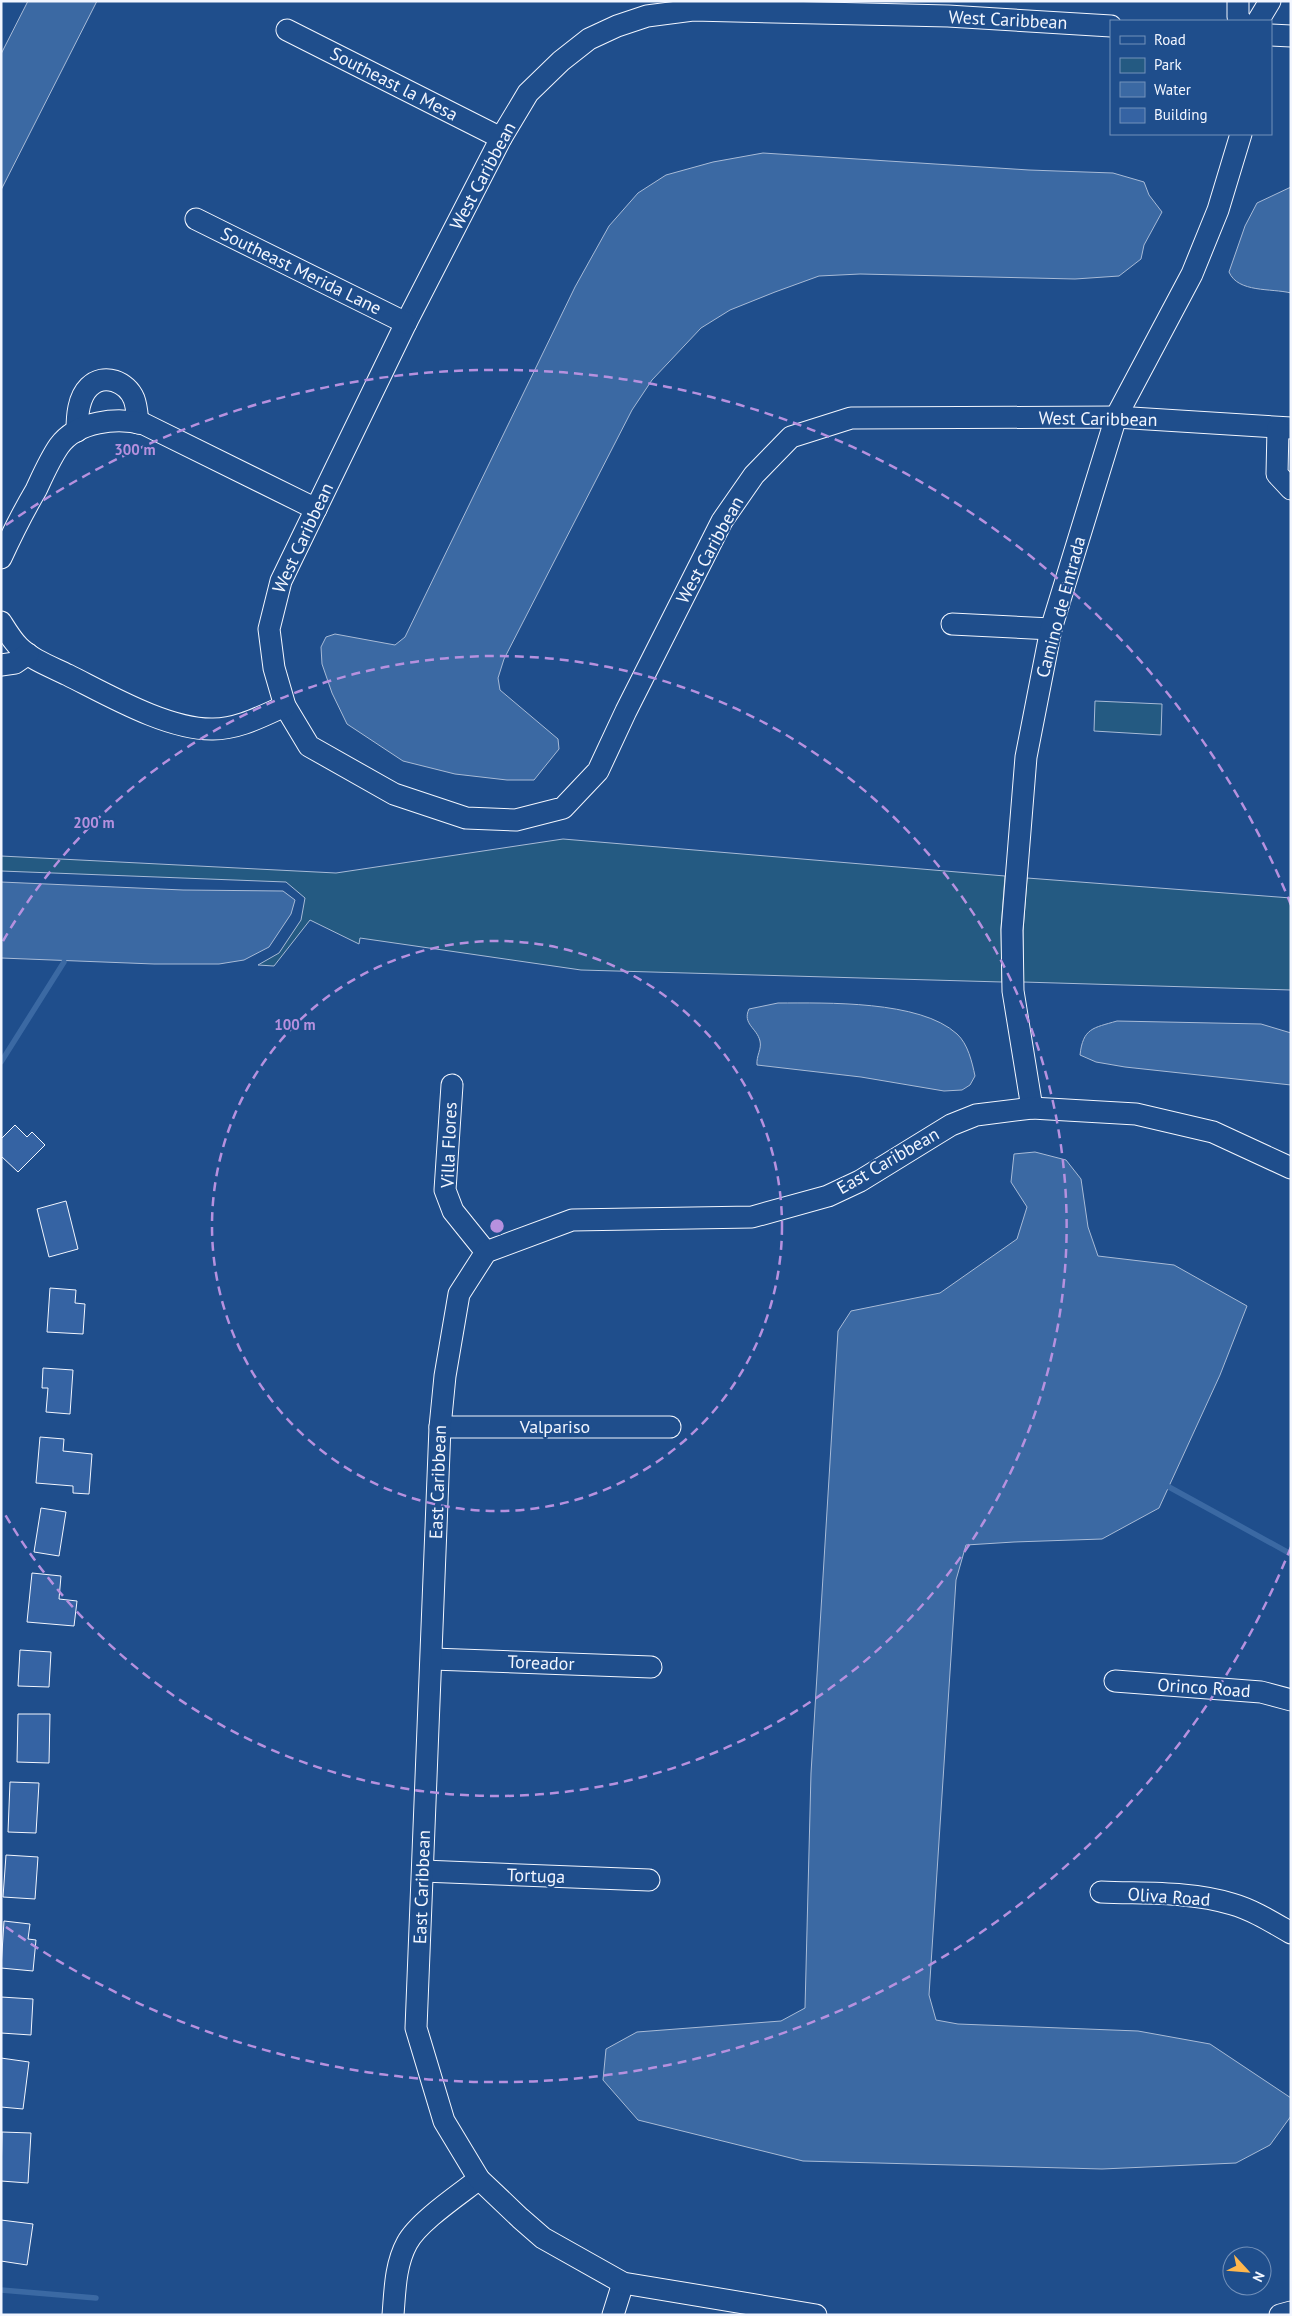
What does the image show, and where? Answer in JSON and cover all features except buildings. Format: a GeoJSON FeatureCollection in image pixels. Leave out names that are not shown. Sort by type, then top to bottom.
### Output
{"type":"FeatureCollection","features":[{"type":"Feature","properties":{"kind":"street"},"geometry":{"type":"LineString","coordinates":[[1238,1],[1238,17],[1240,20]]}},
{"type":"Feature","properties":{"kind":"street"},"geometry":{"type":"LineString","coordinates":[[1259,20],[1270,1]]}},
{"type":"Feature","properties":{"kind":"street","name":"West Caribbean"},"geometry":{"type":"LineString","coordinates":[[1110,26],[948,9],[743,6],[692,10],[644,8],[618,26],[589,39],[561,61],[528,93],[502,138],[406,322],[281,581],[268,630],[274,668],[285,706],[309,746],[394,794],[466,818],[516,820],[563,808],[598,771],[630,702],[722,521],[754,475],[791,437],[851,418],[1116,417],[1284,428]]}},
{"type":"Feature","properties":{"kind":"street","name":"Southeast la Mesa"},"geometry":{"type":"LineString","coordinates":[[287,30],[502,138]]}},
{"type":"Feature","properties":{"kind":"street"},"geometry":{"type":"LineString","coordinates":[[1272,35],[1291,36]]}},
{"type":"Feature","properties":{"kind":"street","name":"Camino de Entrada"},"geometry":{"type":"LineString","coordinates":[[1032,1108],[1013,991],[1012,930],[1026,757],[1051,629],[1116,417],[1192,274],[1218,210],[1241,135]]}},
{"type":"Feature","properties":{"kind":"street","name":"Southeast Merida Lane"},"geometry":{"type":"LineString","coordinates":[[196,219],[406,322]]}},
{"type":"Feature","properties":{"kind":"street"},"geometry":{"type":"LineString","coordinates":[[77,431],[78,412],[82,398],[89,387],[106,379],[115,380],[127,388],[134,398],[138,423]]}},
{"type":"Feature","properties":{"kind":"street"},"geometry":{"type":"LineString","coordinates":[[1,558],[12,533],[60,445],[77,431],[91,425],[128,420],[138,423],[174,438],[316,509]]}},
{"type":"Feature","properties":{"kind":"street"},"geometry":{"type":"LineString","coordinates":[[1284,428],[1277,474],[1291,489]]}},
{"type":"Feature","properties":{"kind":"street"},"geometry":{"type":"LineString","coordinates":[[1,622],[19,647],[10,666],[112,697],[164,720],[212,729],[231,727],[285,706]]}},
{"type":"Feature","properties":{"kind":"street"},"geometry":{"type":"LineString","coordinates":[[952,624],[1051,629]]}},
{"type":"Feature","properties":{"kind":"street","name":"Villa Flores"},"geometry":{"type":"LineString","coordinates":[[452,1084],[445,1190],[453,1211],[486,1252]]}},
{"type":"Feature","properties":{"kind":"street","name":"East Caribbean"},"geometry":{"type":"LineString","coordinates":[[816,2315],[623,2283],[543,2238],[520,2218],[479,2179],[444,2121],[416,2028],[440,1426],[445,1376],[459,1294],[486,1252],[572,1220],[752,1217],[828,1196],[860,1181],[951,1126],[976,1115],[1032,1108],[1136,1114],[1213,1132],[1291,1168]]}},
{"type":"Feature","properties":{"kind":"street","name":"Valpariso"},"geometry":{"type":"LineString","coordinates":[[440,1426],[670,1427]]}},
{"type":"Feature","properties":{"kind":"street","name":"Toreador"},"geometry":{"type":"LineString","coordinates":[[432,1659],[651,1667]]}},
{"type":"Feature","properties":{"kind":"street","name":"Orinco Road"},"geometry":{"type":"LineString","coordinates":[[1116,1681],[1261,1692],[1291,1700]]}},
{"type":"Feature","properties":{"kind":"street","name":"Tortuga"},"geometry":{"type":"LineString","coordinates":[[423,1871],[649,1880]]}},
{"type":"Feature","properties":{"kind":"street","name":"Oliva Road"},"geometry":{"type":"LineString","coordinates":[[1101,1892],[1193,1895],[1216,1899],[1250,1911],[1291,1933]]}},
{"type":"Feature","properties":{"kind":"street"},"geometry":{"type":"LineString","coordinates":[[393,2315],[399,2264],[408,2242],[425,2223],[479,2179]]}},
{"type":"Feature","properties":{"kind":"street"},"geometry":{"type":"LineString","coordinates":[[613,2315],[623,2283]]}},
{"type":"Feature","properties":{"kind":"street"},"geometry":{"type":"LineString","coordinates":[[1280,2315],[1291,2312]]}},
{"type":"Feature","properties":{"kind":"green space"},"geometry":{"type":"Polygon","coordinates":[[[1095,701],[1162,704],[1161,735],[1094,731],[1095,701]]]}},
{"type":"Feature","properties":{"kind":"green space"},"geometry":{"type":"Polygon","coordinates":[[[563,839],[1005,876],[1001,928],[1002,982],[581,970],[360,938],[359,944],[310,920],[274,966],[258,965],[279,953],[301,920],[305,898],[286,882],[1,871],[1,856],[336,873],[563,839]]]}},
{"type":"Feature","properties":{"kind":"green space"},"geometry":{"type":"Polygon","coordinates":[[[1027,878],[1291,898],[1291,990],[1023,982],[1023,931],[1027,878]]]}},
{"type":"Feature","properties":{"kind":"water"},"geometry":{"type":"Polygon","coordinates":[[[28,1],[97,1],[1,190],[1,54],[28,1]]]}},
{"type":"Feature","properties":{"kind":"water"},"geometry":{"type":"Polygon","coordinates":[[[763,153],[1029,170],[1113,173],[1144,182],[1149,195],[1162,212],[1144,245],[1141,259],[1119,276],[1075,279],[860,274],[819,276],[730,310],[701,328],[652,380],[632,410],[504,659],[498,678],[500,690],[558,739],[559,749],[534,780],[507,780],[455,774],[403,761],[347,724],[332,693],[322,664],[321,647],[326,637],[335,634],[395,645],[405,637],[575,287],[609,226],[638,193],[666,175],[713,162],[763,153]]]}},
{"type":"Feature","properties":{"kind":"water"},"geometry":{"type":"Polygon","coordinates":[[[1291,187],[1291,293],[1247,287],[1233,279],[1229,272],[1245,226],[1257,203],[1291,187]]]}},
{"type":"Feature","properties":{"kind":"water"},"geometry":{"type":"Polygon","coordinates":[[[1,882],[183,890],[283,891],[295,900],[291,914],[269,947],[244,960],[219,964],[154,964],[1,958],[1,882]]]}},
{"type":"Feature","properties":{"kind":"water"},"geometry":{"type":"Polygon","coordinates":[[[778,1003],[872,1006],[897,1009],[920,1015],[941,1023],[961,1038],[969,1054],[975,1076],[970,1085],[962,1090],[944,1091],[861,1077],[757,1065],[760,1041],[747,1019],[747,1014],[749,1009],[778,1003]]]}},
{"type":"Feature","properties":{"kind":"water"},"geometry":{"type":"Polygon","coordinates":[[[1117,1021],[1261,1024],[1291,1033],[1291,1085],[1125,1067],[1096,1062],[1080,1055],[1084,1039],[1091,1030],[1117,1021]]]}},
{"type":"Feature","properties":{"kind":"water"},"geometry":{"type":"Polygon","coordinates":[[[1035,1152],[1066,1160],[1081,1179],[1088,1227],[1098,1256],[1174,1265],[1247,1306],[1220,1375],[1159,1508],[1102,1539],[966,1545],[956,1580],[929,1995],[936,2020],[958,2024],[1138,2031],[1210,2044],[1291,2098],[1291,2116],[1270,2145],[1236,2163],[1102,2169],[803,2161],[638,2120],[603,2080],[606,2049],[637,2032],[781,2021],[805,2008],[811,1773],[838,1331],[851,1311],[940,1293],[1017,1239],[1027,1207],[1011,1182],[1014,1154],[1035,1152]]]}},
{"type":"Feature","properties":{"kind":"waterway"},"geometry":{"type":"LineString","coordinates":[[1,1062],[64,962]]}},
{"type":"Feature","properties":{"kind":"waterway"},"geometry":{"type":"LineString","coordinates":[[1169,1487],[1291,1554]]}},
{"type":"Feature","properties":{"kind":"waterway"},"geometry":{"type":"LineString","coordinates":[[1,2290],[96,2298]]}}]}
